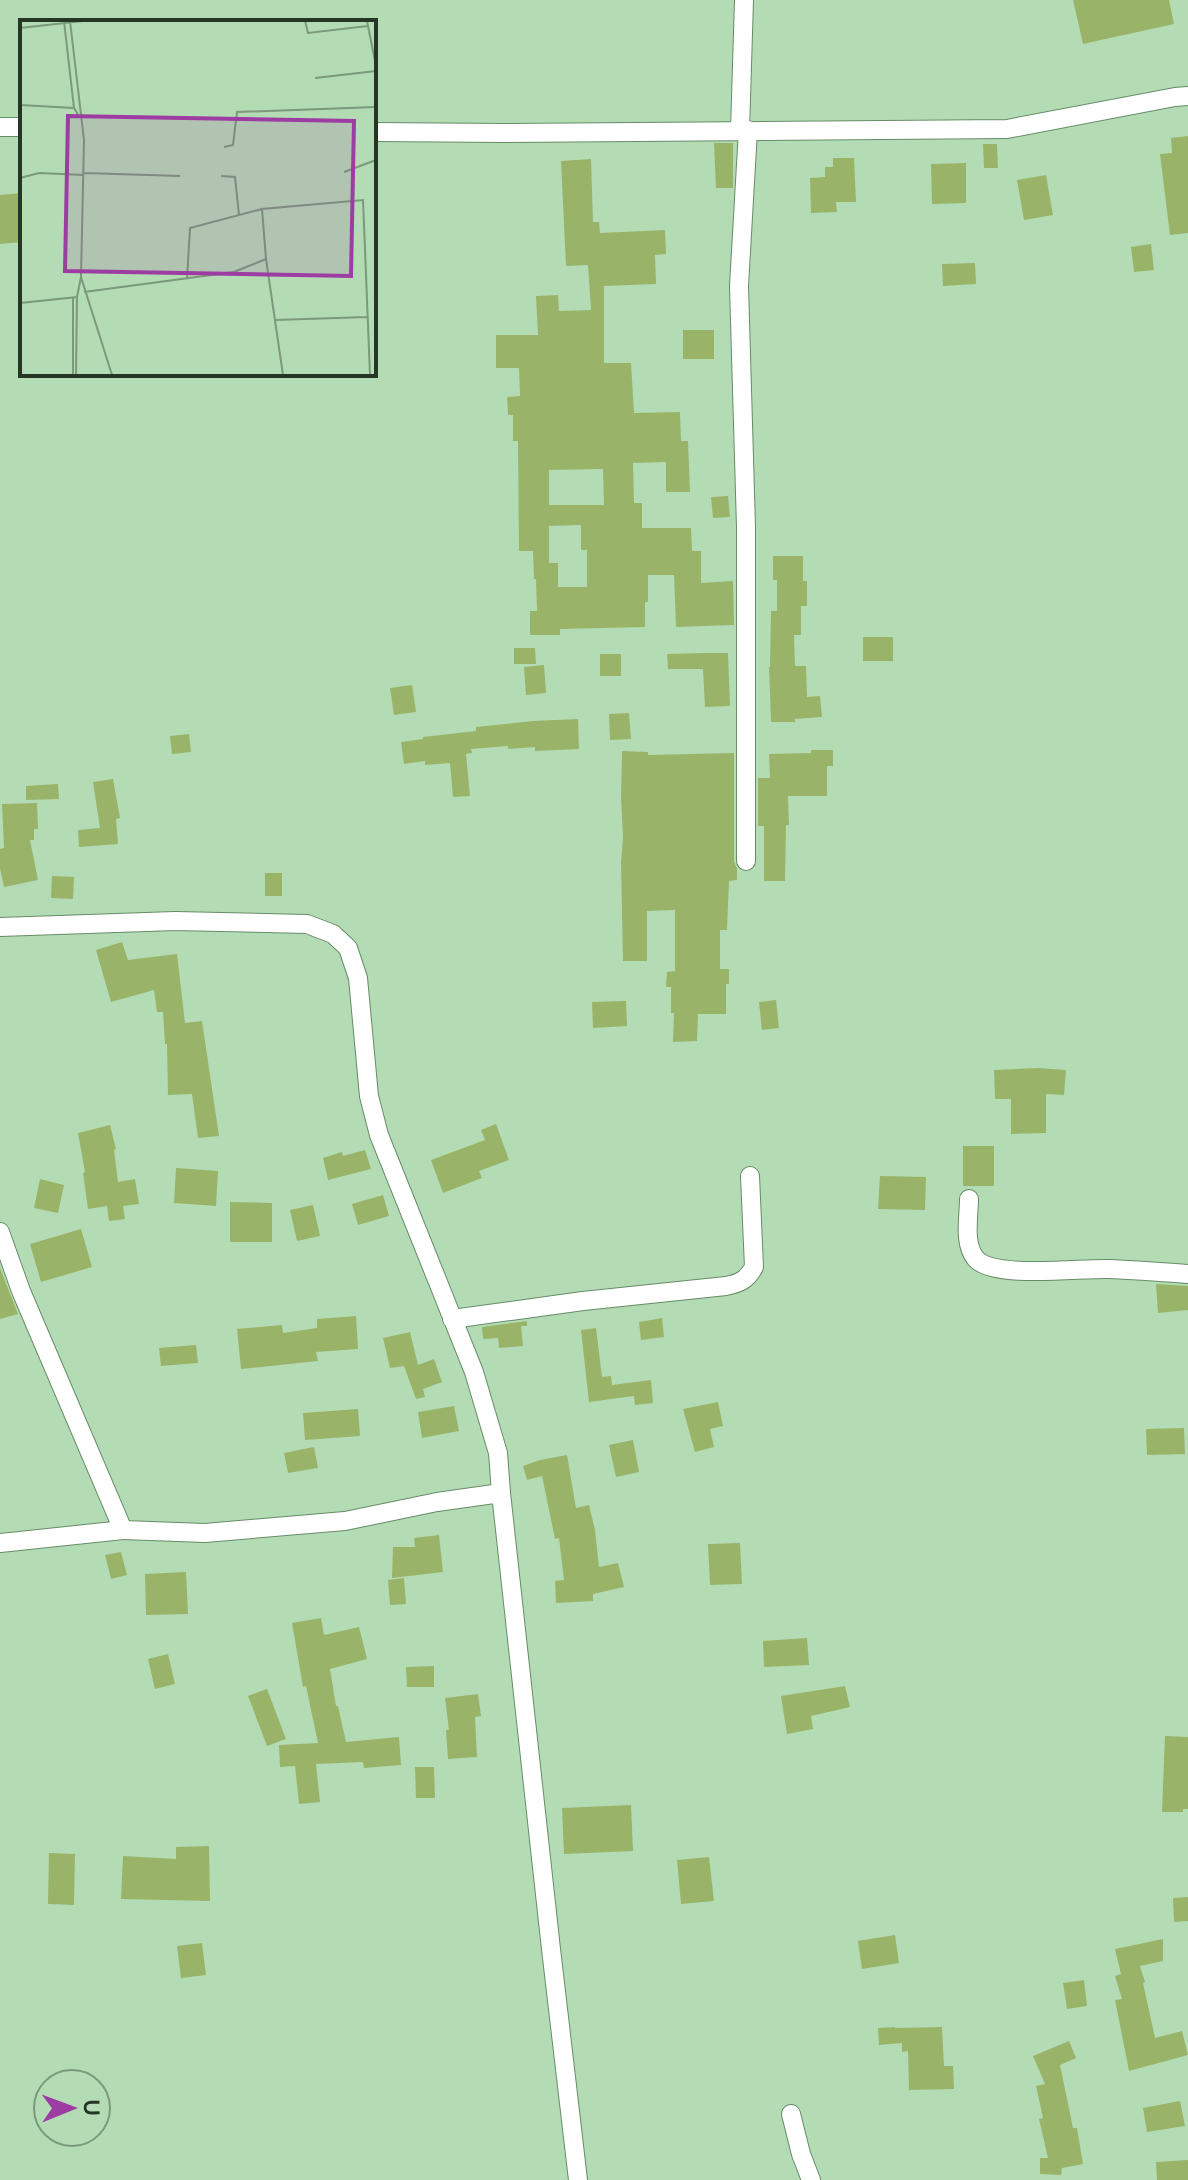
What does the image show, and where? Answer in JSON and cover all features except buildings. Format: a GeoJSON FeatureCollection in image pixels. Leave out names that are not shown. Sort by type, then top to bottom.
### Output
{"type":"FeatureCollection","features":[{"type":"Feature","properties":{"kind":"street"},"geometry":{"type":"LineString","coordinates":[[744,0],[739,286],[746,557],[746,861]]}},
{"type":"Feature","properties":{"kind":"street"},"geometry":{"type":"LineString","coordinates":[[376,132],[1007,129],[1184,93]]}},
{"type":"Feature","properties":{"kind":"street"},"geometry":{"type":"LineString","coordinates":[[0,927],[189,921],[307,924],[333,934],[348,948],[358,978],[369,1096],[379,1135],[487,1411],[498,1453],[578,2180]]}},
{"type":"Feature","properties":{"kind":"street"},"geometry":{"type":"LineString","coordinates":[[452,1319],[741,1283],[749,1277],[754,1267],[750,1176]]}},
{"type":"Feature","properties":{"kind":"street"},"geometry":{"type":"LineString","coordinates":[[969,1199],[969,1242],[977,1260],[988,1268],[1025,1271],[1107,1269],[1188,1274]]}},
{"type":"Feature","properties":{"kind":"street"},"geometry":{"type":"LineString","coordinates":[[0,1232],[21,1291],[123,1530]]}},
{"type":"Feature","properties":{"kind":"street"},"geometry":{"type":"LineString","coordinates":[[0,1543],[123,1530],[205,1533],[345,1521],[437,1502],[501,1493]]}},
{"type":"Feature","properties":{"kind":"street"},"geometry":{"type":"LineString","coordinates":[[791,2114],[811,2180]]}}]}
